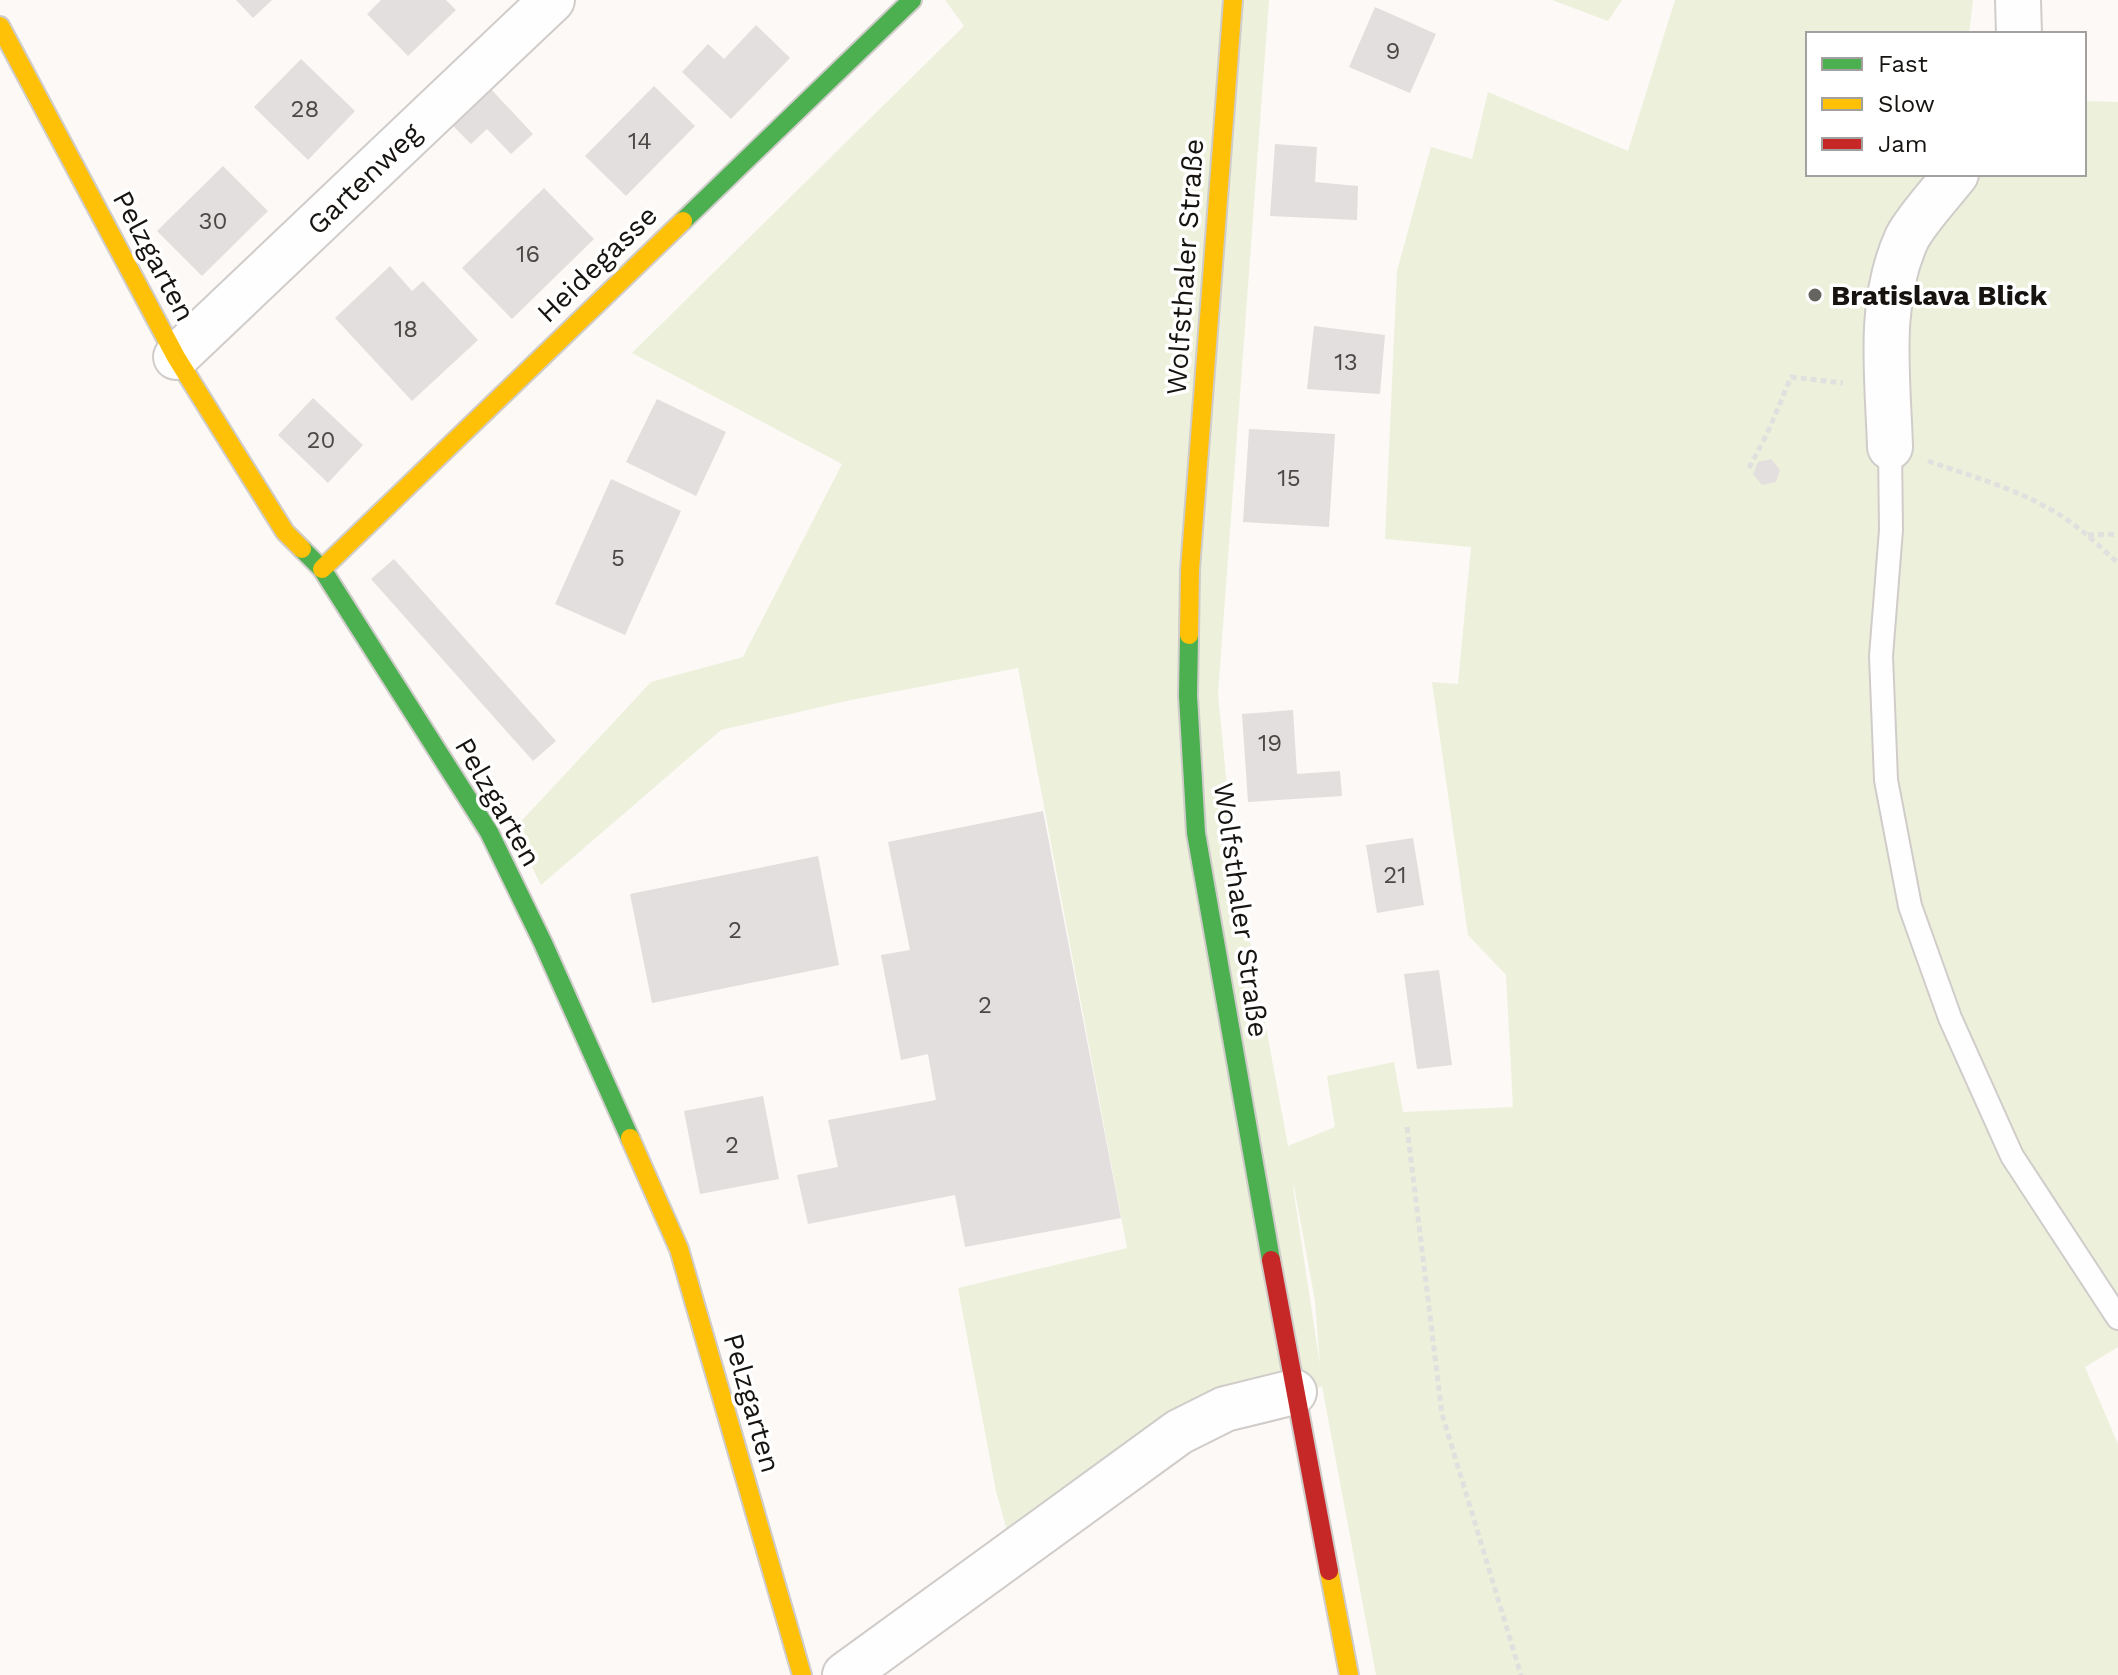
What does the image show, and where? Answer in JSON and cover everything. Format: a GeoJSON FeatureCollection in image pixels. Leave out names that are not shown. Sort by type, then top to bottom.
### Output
{"type":"FeatureCollection","features":[{"type":"Feature","properties":{"kind":"street","name":"Gartenweg"},"geometry":{"type":"LineString","coordinates":[[176,357],[552,0]]}},
{"type":"Feature","properties":{"kind":"street","name":"Heidegasse"},"geometry":{"type":"LineString","coordinates":[[322,569],[912,0]]}},
{"type":"Feature","properties":{"kind":"street","name":"Wolfsthaler Straße"},"geometry":{"type":"LineString","coordinates":[[1233,0],[1190,570],[1188,696],[1196,833],[1294,1392],[1349,1675]]}},
{"type":"Feature","properties":{"kind":"street"},"geometry":{"type":"LineString","coordinates":[[2018,0],[2019,32]]}},
{"type":"Feature","properties":{"kind":"street","name":"Pelzgarten"},"geometry":{"type":"LineString","coordinates":[[0,26],[176,357],[285,532],[322,569],[489,832],[543,943],[679,1249],[802,1675]]}},
{"type":"Feature","properties":{"kind":"street"},"geometry":{"type":"LineString","coordinates":[[1890,447],[1886,330],[1892,279],[1908,236],[1954,176]]}},
{"type":"Feature","properties":{"kind":"street"},"geometry":{"type":"LineString","coordinates":[[845,1675],[1179,1432],[1225,1409],[1294,1392]]}},
{"type":"Feature","properties":{"kind":"lane"},"geometry":{"type":"LineString","coordinates":[[1890,447],[1891,530],[1881,656],[1886,780],[1910,906],[1950,1018],[2012,1156],[2118,1318]]}},
{"type":"Feature","properties":{"kind":"path"},"geometry":{"type":"LineString","coordinates":[[1749,468],[1791,377],[1834,383],[1888,383]]}},
{"type":"Feature","properties":{"kind":"path"},"geometry":{"type":"LineString","coordinates":[[1890,447],[2005,488],[2055,512],[2118,563]]}},
{"type":"Feature","properties":{"kind":"path"},"geometry":{"type":"LineString","coordinates":[[2087,535],[2118,534]]}},
{"type":"Feature","properties":{"kind":"path"},"geometry":{"type":"LineString","coordinates":[[1407,1127],[1442,1414],[1521,1675]]}},
{"type":"Feature","properties":{"kind":"green space"},"geometry":{"type":"Polygon","coordinates":[[[945,0],[1269,0],[1218,694],[1233,849],[1288,1146],[1335,1127],[1327,1076],[1394,1062],[1403,1112],[1513,1107],[1506,975],[1468,935],[1432,682],[1458,684],[1471,547],[1385,539],[1397,271],[1431,147],[1472,159],[1488,92],[1628,151],[1675,0],[1973,0],[1969,32],[1806,32],[1806,176],[2086,176],[2086,101],[2118,102],[2118,1347],[2085,1367],[2118,1444],[2118,1675],[1376,1675],[1322,1386],[1183,1450],[1019,1574],[996,1491],[958,1288],[1127,1248],[1018,668],[851,700],[721,730],[541,885],[513,830],[651,682],[743,657],[842,464],[632,353],[964,26],[945,0]],[[1294,1186],[1293,1187],[1320,1365],[1315,1301],[1294,1186]]]}},
{"type":"Feature","properties":{"kind":"green space"},"geometry":{"type":"Polygon","coordinates":[[[1552,0],[1622,0],[1608,21],[1552,0]]]}},
{"type":"Feature","properties":{"kind":"building"},"geometry":{"type":"Polygon","coordinates":[[[236,0],[272,0],[253,18],[236,0]]]}},
{"type":"Feature","properties":{"kind":"building"},"geometry":{"type":"Polygon","coordinates":[[[381,0],[446,0],[456,10],[408,56],[367,14],[381,0]]]}},
{"type":"Feature","properties":{"kind":"building"},"geometry":{"type":"Polygon","coordinates":[[[1375,7],[1436,34],[1410,93],[1349,67],[1375,7]]]}},
{"type":"Feature","properties":{"kind":"building"},"geometry":{"type":"Polygon","coordinates":[[[756,25],[790,58],[731,119],[682,72],[708,44],[724,59],[756,25]]]}},
{"type":"Feature","properties":{"kind":"building"},"geometry":{"type":"Polygon","coordinates":[[[301,59],[355,111],[308,160],[254,107],[301,59]]]}},
{"type":"Feature","properties":{"kind":"building"},"geometry":{"type":"Polygon","coordinates":[[[654,86],[695,126],[626,196],[585,156],[654,86]]]}},
{"type":"Feature","properties":{"kind":"building"},"geometry":{"type":"Polygon","coordinates":[[[489,87],[533,134],[511,154],[487,129],[471,144],[450,123],[489,87]]]}},
{"type":"Feature","properties":{"kind":"building"},"geometry":{"type":"Polygon","coordinates":[[[1275,144],[1317,147],[1315,182],[1358,186],[1357,220],[1270,216],[1275,144]]]}},
{"type":"Feature","properties":{"kind":"building"},"geometry":{"type":"Polygon","coordinates":[[[223,166],[268,211],[202,276],[157,231],[223,166]]]}},
{"type":"Feature","properties":{"kind":"building"},"geometry":{"type":"Polygon","coordinates":[[[544,188],[594,239],[512,319],[462,268],[544,188]]]}},
{"type":"Feature","properties":{"kind":"building"},"geometry":{"type":"Polygon","coordinates":[[[390,266],[412,291],[423,281],[478,340],[412,401],[335,318],[390,266]]]}},
{"type":"Feature","properties":{"kind":"building"},"geometry":{"type":"Polygon","coordinates":[[[1314,326],[1385,335],[1380,394],[1307,389],[1314,326]]]}},
{"type":"Feature","properties":{"kind":"building"},"geometry":{"type":"Polygon","coordinates":[[[313,398],[363,445],[328,483],[278,435],[313,398]]]}},
{"type":"Feature","properties":{"kind":"building"},"geometry":{"type":"Polygon","coordinates":[[[657,399],[726,432],[696,496],[626,462],[657,399]]]}},
{"type":"Feature","properties":{"kind":"building"},"geometry":{"type":"Polygon","coordinates":[[[1249,429],[1335,434],[1329,527],[1243,522],[1249,429]]]}},
{"type":"Feature","properties":{"kind":"building"},"geometry":{"type":"Polygon","coordinates":[[[1771,459],[1780,470],[1776,482],[1762,485],[1753,474],[1758,462],[1771,459]]]}},
{"type":"Feature","properties":{"kind":"building"},"geometry":{"type":"Polygon","coordinates":[[[611,479],[681,511],[625,635],[555,604],[611,479]]]}},
{"type":"Feature","properties":{"kind":"building"},"geometry":{"type":"Polygon","coordinates":[[[394,559],[556,741],[533,761],[371,579],[394,559]]]}},
{"type":"Feature","properties":{"kind":"building"},"geometry":{"type":"Polygon","coordinates":[[[1293,710],[1297,774],[1340,771],[1342,796],[1248,802],[1242,714],[1293,710]]]}},
{"type":"Feature","properties":{"kind":"building"},"geometry":{"type":"Polygon","coordinates":[[[1043,811],[1121,1218],[965,1247],[955,1195],[808,1224],[797,1175],[838,1167],[828,1120],[936,1100],[928,1054],[901,1060],[881,955],[910,950],[888,842],[1043,811]]]}},
{"type":"Feature","properties":{"kind":"building"},"geometry":{"type":"Polygon","coordinates":[[[1413,838],[1424,905],[1377,913],[1366,845],[1413,838]]]}},
{"type":"Feature","properties":{"kind":"building"},"geometry":{"type":"Polygon","coordinates":[[[818,856],[839,965],[652,1003],[630,894],[818,856]]]}},
{"type":"Feature","properties":{"kind":"building"},"geometry":{"type":"Polygon","coordinates":[[[1439,970],[1452,1065],[1417,1069],[1404,974],[1439,970]]]}},
{"type":"Feature","properties":{"kind":"building"},"geometry":{"type":"Polygon","coordinates":[[[763,1096],[779,1179],[700,1194],[684,1111],[763,1096]]]}},
{"type":"Feature","properties":{"kind":"traffic: fast"},"geometry":{"type":"LineString","coordinates":[[683,221],[912,0]]}},
{"type":"Feature","properties":{"kind":"traffic: fast"},"geometry":{"type":"LineString","coordinates":[[302,549],[322,569],[489,832],[543,943],[630,1138]]}},
{"type":"Feature","properties":{"kind":"traffic: fast"},"geometry":{"type":"LineString","coordinates":[[1189,635],[1188,696],[1196,833],[1271,1260]]}},
{"type":"Feature","properties":{"kind":"traffic: slow"},"geometry":{"type":"LineString","coordinates":[[1189,635],[1190,570],[1233,0]]}},
{"type":"Feature","properties":{"kind":"traffic: slow"},"geometry":{"type":"LineString","coordinates":[[0,26],[176,357],[285,532],[302,549]]}},
{"type":"Feature","properties":{"kind":"traffic: slow"},"geometry":{"type":"LineString","coordinates":[[322,569],[683,221]]}},
{"type":"Feature","properties":{"kind":"traffic: slow"},"geometry":{"type":"LineString","coordinates":[[630,1138],[679,1249],[802,1675]]}},
{"type":"Feature","properties":{"kind":"traffic: slow"},"geometry":{"type":"LineString","coordinates":[[1329,1571],[1349,1675]]}},
{"type":"Feature","properties":{"kind":"traffic: jam"},"geometry":{"type":"LineString","coordinates":[[1271,1260],[1329,1571]]}},
{"type":"Feature","properties":{"kind":"place","name":"Bratislava Blick"},"geometry":{"type":"Point","coordinates":[1815,295]}}]}
